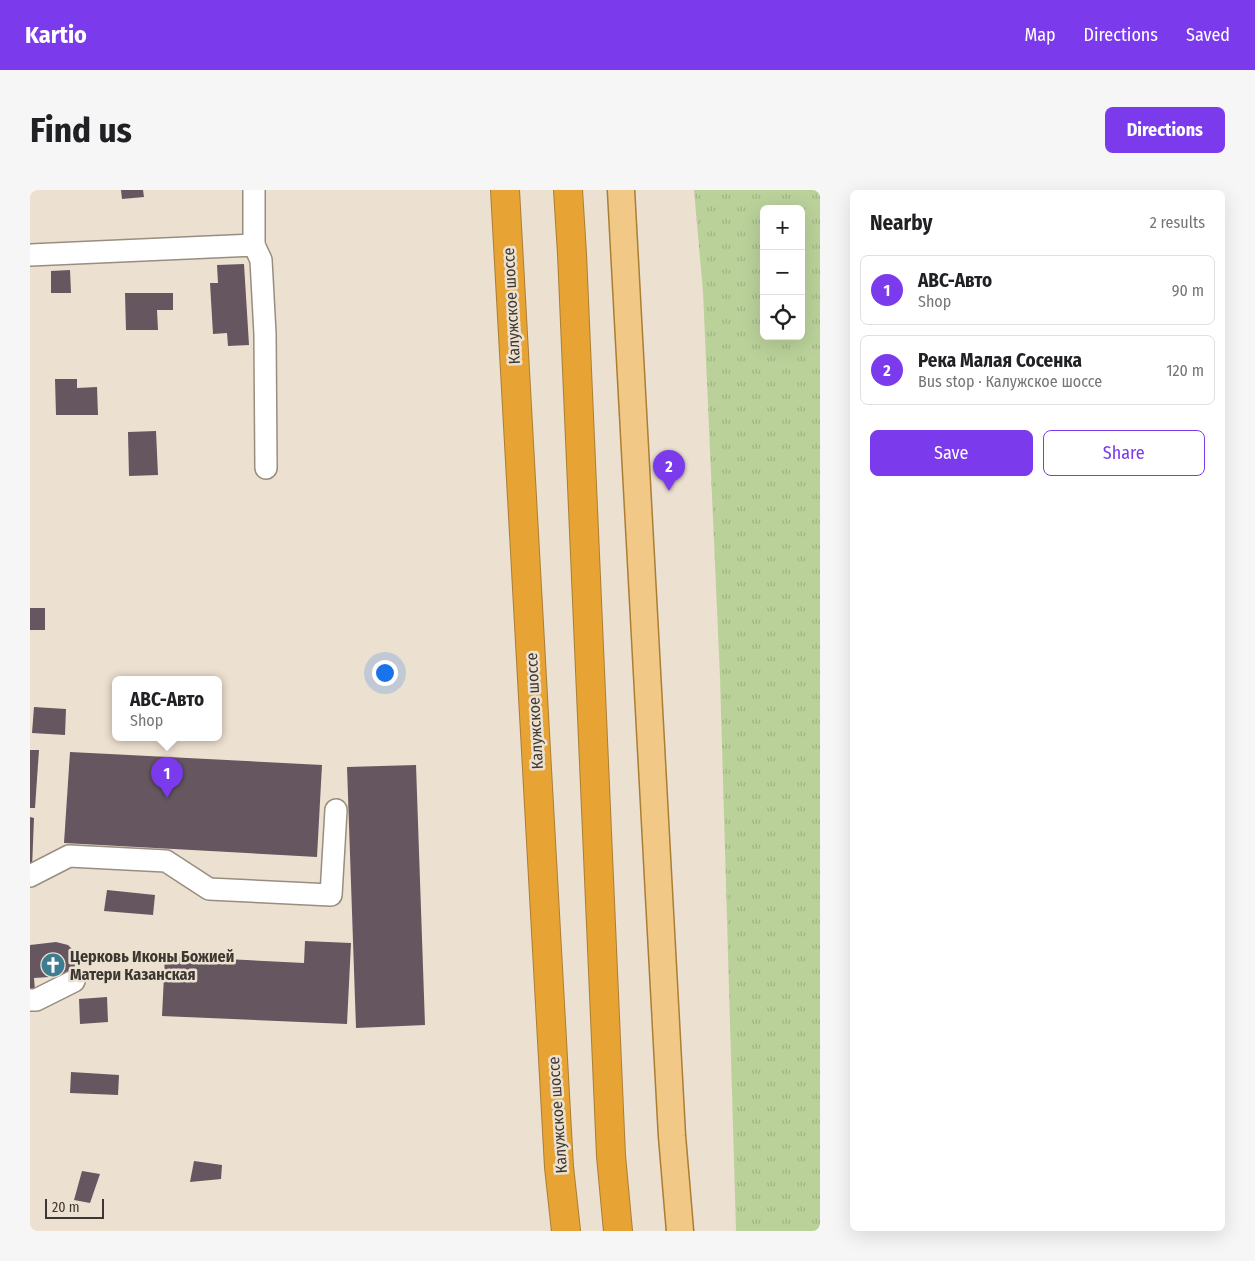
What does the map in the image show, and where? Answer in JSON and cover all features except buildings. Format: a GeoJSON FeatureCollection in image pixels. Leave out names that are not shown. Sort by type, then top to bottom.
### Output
{"type":"FeatureCollection","features":[{"type":"Feature","properties":{"kind":"highway","name":"Калужское шоссе"},"geometry":{"type":"LineString","coordinates":[[505,190],[559,1166],[566,1231]]}},
{"type":"Feature","properties":{"kind":"highway"},"geometry":{"type":"LineString","coordinates":[[568,190],[611,1156],[618,1231]]}},
{"type":"Feature","properties":{"kind":"main road"},"geometry":{"type":"LineString","coordinates":[[572,254],[574,190]]}},
{"type":"Feature","properties":{"kind":"main road"},"geometry":{"type":"LineString","coordinates":[[621,190],[672,1136],[680,1231]]}},
{"type":"Feature","properties":{"kind":"lane"},"geometry":{"type":"LineString","coordinates":[[254,190],[254,245],[261,260],[265,334],[266,468]]}},
{"type":"Feature","properties":{"kind":"lane"},"geometry":{"type":"LineString","coordinates":[[30,255],[254,245]]}},
{"type":"Feature","properties":{"kind":"lane"},"geometry":{"type":"LineString","coordinates":[[30,876],[69,856],[166,861],[209,889],[331,896],[336,810]]}},
{"type":"Feature","properties":{"kind":"lane"},"geometry":{"type":"LineString","coordinates":[[30,1000],[36,1000],[74,981]]}},
{"type":"Feature","properties":{"kind":"green space"},"geometry":{"type":"Polygon","coordinates":[[[694,190],[820,190],[820,1231],[736,1231],[720,677],[703,292],[694,190]]]}},
{"type":"Feature","properties":{"kind":"place","name":"Река Малая Сосенка"},"geometry":{"type":"Point","coordinates":[669,491]}},
{"type":"Feature","properties":{"kind":"place","name":"АВС-Авто"},"geometry":{"type":"Point","coordinates":[167,798]}},
{"type":"Feature","properties":{"kind":"place","name":"Церковь Иконы Божией Матери Казанская"},"geometry":{"type":"Point","coordinates":[53,965]}}]}
